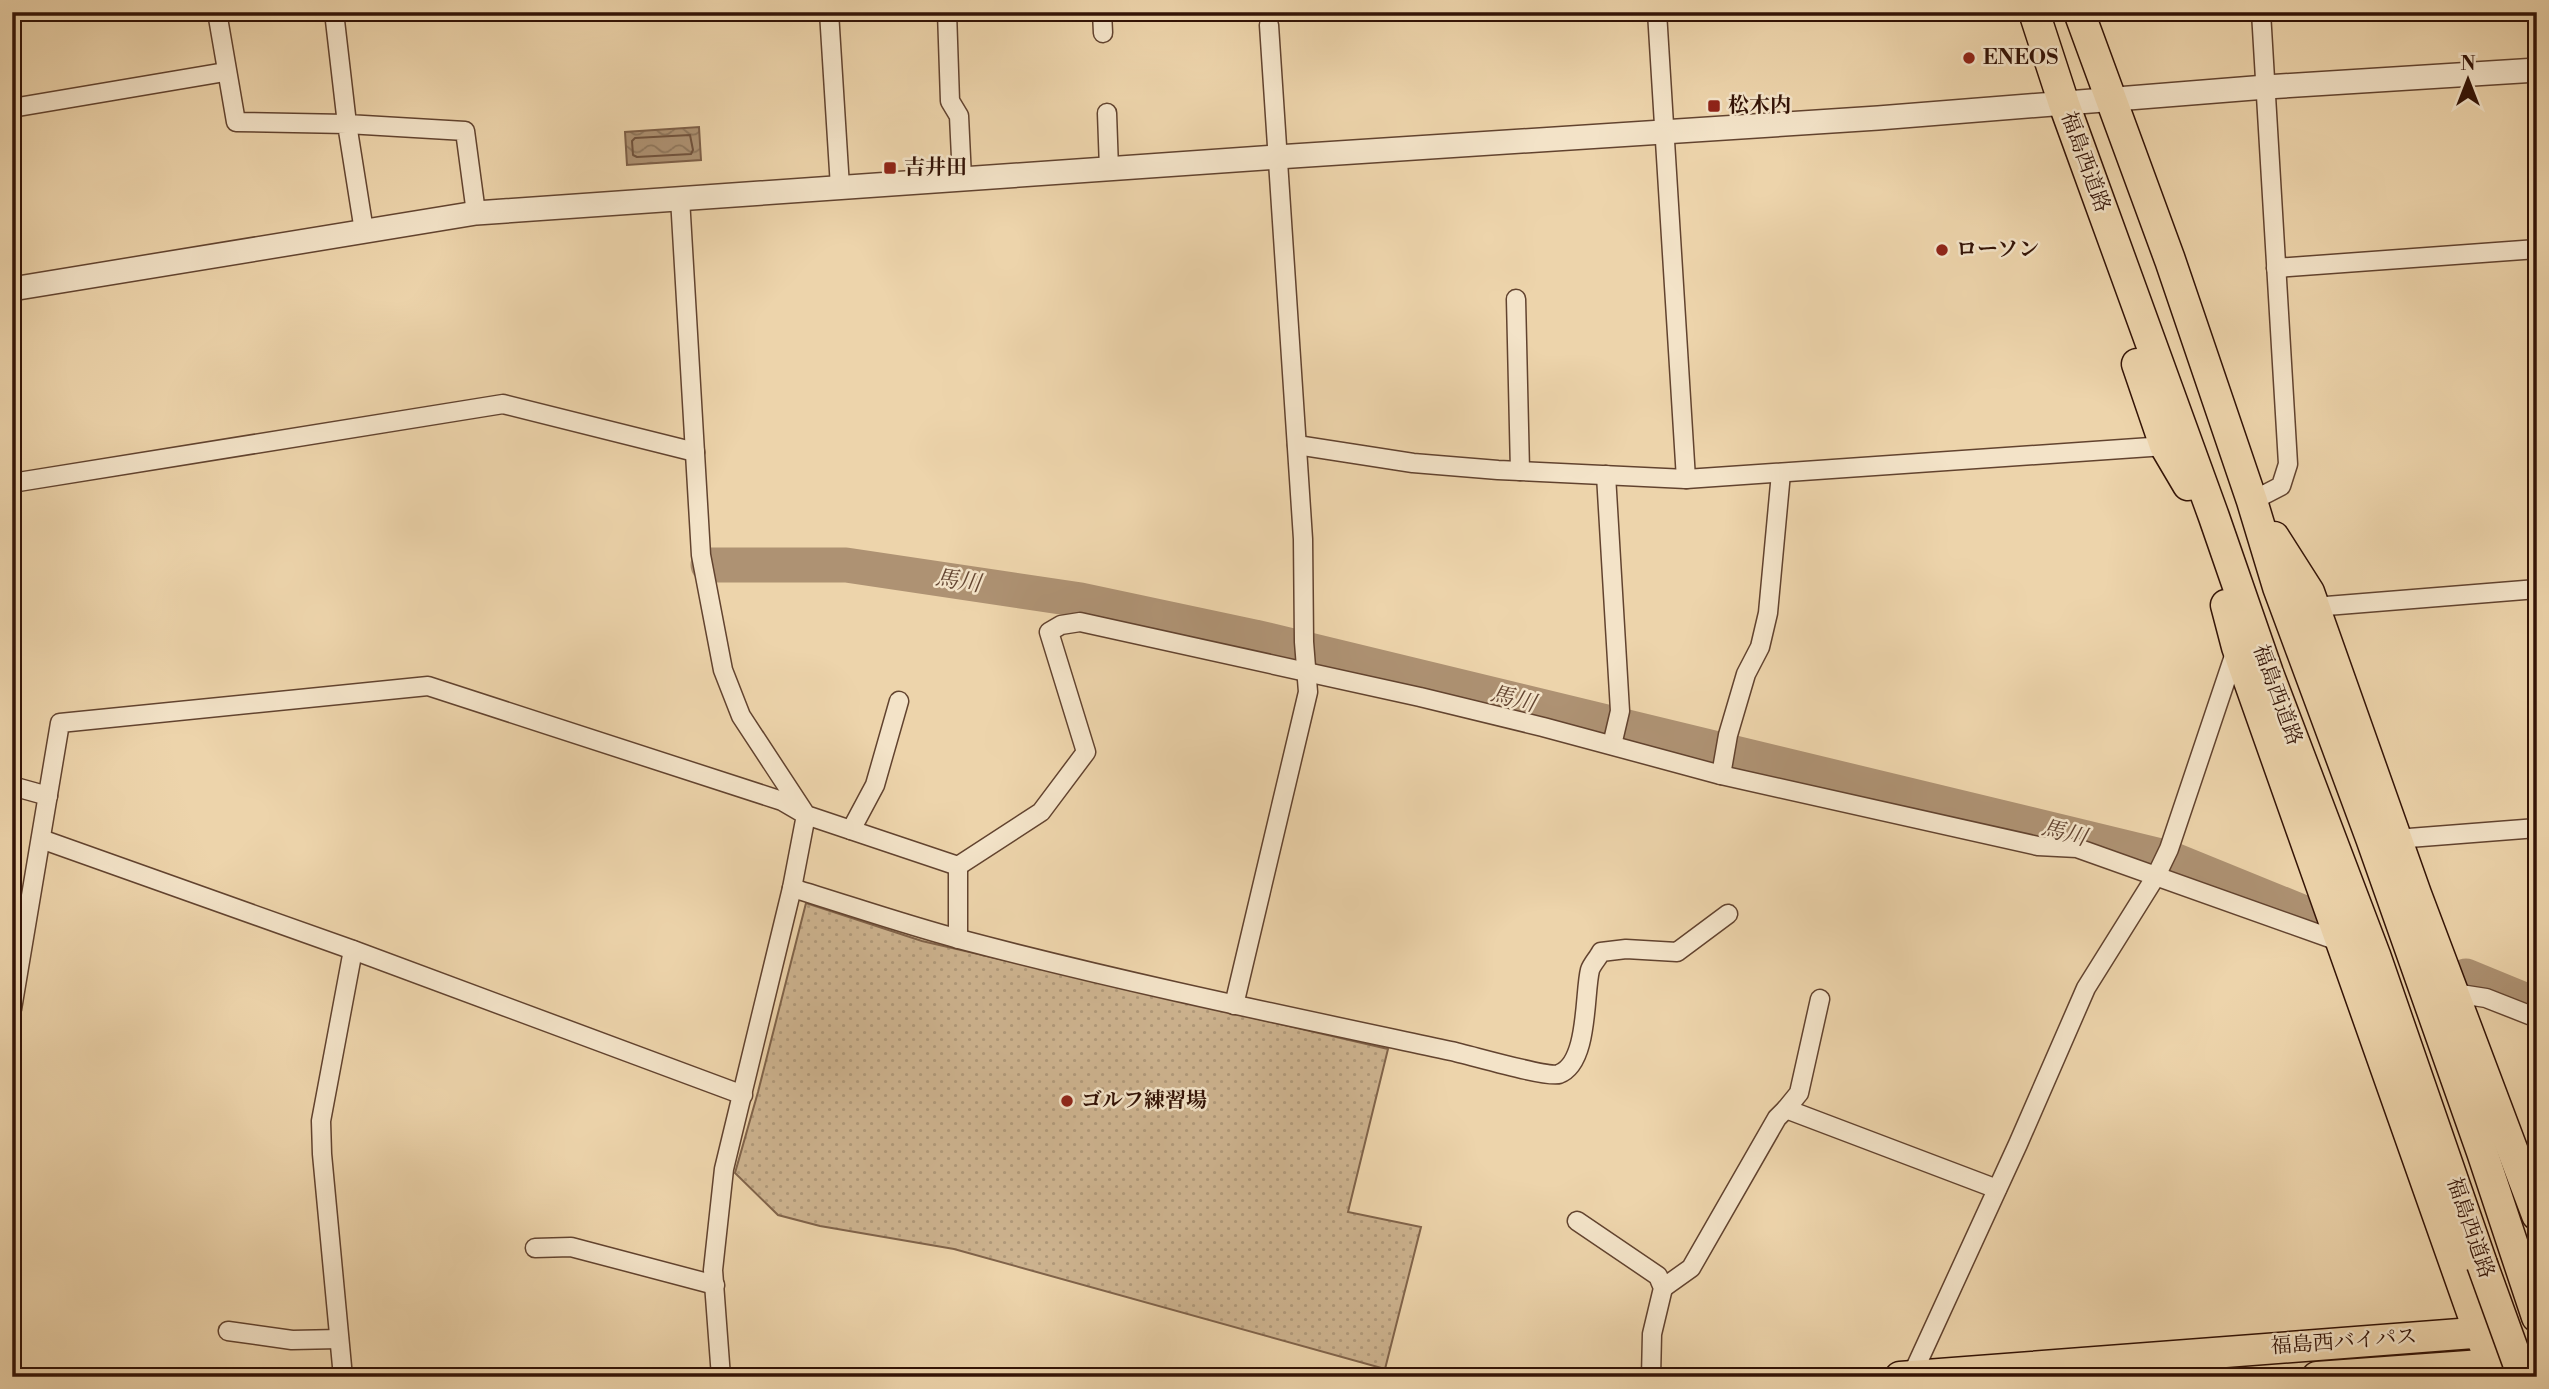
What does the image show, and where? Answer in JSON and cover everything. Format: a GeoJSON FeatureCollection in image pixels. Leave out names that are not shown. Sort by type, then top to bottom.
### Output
{"type":"FeatureCollection","features":[{"type":"Feature","properties":{"kind":"highway","name":"福島西道路"},"geometry":{"type":"LineString","coordinates":[[2034,12],[2064,104],[2268,673],[2375,954],[2523,1377]]}},
{"type":"Feature","properties":{"kind":"highway","name":"福島西道路"},"geometry":{"type":"LineString","coordinates":[[2079,12],[2170,260],[2252,500],[2278,587],[2385,877],[2537,1317]]}},
{"type":"Feature","properties":{"kind":"highway"},"geometry":{"type":"LineString","coordinates":[[2132,292],[2128,326],[2165,446],[2183,479],[2214,517],[2219,579],[2237,647],[2479,1332],[2495,1370]]}},
{"type":"Feature","properties":{"kind":"highway"},"geometry":{"type":"LineString","coordinates":[[2252,500],[2309,592],[2396,839],[2537,1215]]}},
{"type":"Feature","properties":{"kind":"highway","name":"福島西バイパス"},"geometry":{"type":"LineString","coordinates":[[1908,1376],[2479,1332],[2537,1330]]}},
{"type":"Feature","properties":{"kind":"highway","name":"福島西バイパス"},"geometry":{"type":"LineString","coordinates":[[2317,1377],[2495,1370],[2537,1361]]}},
{"type":"Feature","properties":{"kind":"street"},"geometry":{"type":"LineString","coordinates":[[217,12],[225,72],[236,122],[347,124],[465,131],[476,213]]}},
{"type":"Feature","properties":{"kind":"street"},"geometry":{"type":"LineString","coordinates":[[334,12],[347,124],[364,231]]}},
{"type":"Feature","properties":{"kind":"street"},"geometry":{"type":"LineString","coordinates":[[829,12],[840,187]]}},
{"type":"Feature","properties":{"kind":"street"},"geometry":{"type":"LineString","coordinates":[[947,12],[950,101],[959,116],[962,178]]}},
{"type":"Feature","properties":{"kind":"street"},"geometry":{"type":"LineString","coordinates":[[1102,12],[1103,33]]}},
{"type":"Feature","properties":{"kind":"street"},"geometry":{"type":"LineString","coordinates":[[1657,12],[1686,480]]}},
{"type":"Feature","properties":{"kind":"street"},"geometry":{"type":"LineString","coordinates":[[2252,500],[2281,486],[2288,464],[2261,12]]}},
{"type":"Feature","properties":{"kind":"street"},"geometry":{"type":"LineString","coordinates":[[1234,1005],[1308,692],[1304,642],[1303,539],[1269,25]]}},
{"type":"Feature","properties":{"kind":"street"},"geometry":{"type":"LineString","coordinates":[[12,289],[476,213],[2537,70]]}},
{"type":"Feature","properties":{"kind":"street"},"geometry":{"type":"LineString","coordinates":[[12,108],[225,72]]}},
{"type":"Feature","properties":{"kind":"street"},"geometry":{"type":"LineString","coordinates":[[1107,113],[1109,169]]}},
{"type":"Feature","properties":{"kind":"street"},"geometry":{"type":"LineString","coordinates":[[680,198],[701,555],[723,670],[741,716],[806,815],[792,888],[724,1169],[713,1270],[721,1377]]}},
{"type":"Feature","properties":{"kind":"street"},"geometry":{"type":"LineString","coordinates":[[2276,268],[2537,249]]}},
{"type":"Feature","properties":{"kind":"street"},"geometry":{"type":"LineString","coordinates":[[1516,299],[1520,471]]}},
{"type":"Feature","properties":{"kind":"street"},"geometry":{"type":"LineString","coordinates":[[12,483],[503,404],[695,452]]}},
{"type":"Feature","properties":{"kind":"street"},"geometry":{"type":"LineString","coordinates":[[1297,445],[1413,463],[1686,480],[2165,446]]}},
{"type":"Feature","properties":{"kind":"street"},"geometry":{"type":"LineString","coordinates":[[1722,769],[1728,736],[1746,674],[1760,647],[1768,613],[1781,474]]}},
{"type":"Feature","properties":{"kind":"street"},"geometry":{"type":"LineString","coordinates":[[1606,475],[1620,711],[1614,739]]}},
{"type":"Feature","properties":{"kind":"street"},"geometry":{"type":"LineString","coordinates":[[2314,607],[2537,589]]}},
{"type":"Feature","properties":{"kind":"street"},"geometry":{"type":"LineString","coordinates":[[958,866],[1041,812],[1086,752],[1049,632],[1061,625],[1080,622],[1306,667],[1543,727],[1614,739],[1722,769],[2038,846],[2077,848],[2162,864],[2343,943]]}},
{"type":"Feature","properties":{"kind":"street"},"geometry":{"type":"LineString","coordinates":[[1908,1376],[1997,1189],[2086,988],[2162,864],[2237,647]]}},
{"type":"Feature","properties":{"kind":"street"},"geometry":{"type":"LineString","coordinates":[[12,1009],[60,723],[428,686],[782,801],[806,815],[958,866]]}},
{"type":"Feature","properties":{"kind":"street"},"geometry":{"type":"LineString","coordinates":[[851,830],[874,785],[900,701]]}},
{"type":"Feature","properties":{"kind":"street"},"geometry":{"type":"LineString","coordinates":[[12,786],[48,796]]}},
{"type":"Feature","properties":{"kind":"street"},"geometry":{"type":"LineString","coordinates":[[2396,839],[2537,828]]}},
{"type":"Feature","properties":{"kind":"street"},"geometry":{"type":"LineString","coordinates":[[41,839],[353,950],[743,1095]]}},
{"type":"Feature","properties":{"kind":"street"},"geometry":{"type":"LineString","coordinates":[[958,866],[958,939]]}},
{"type":"Feature","properties":{"kind":"street"},"geometry":{"type":"LineString","coordinates":[[792,888],[958,939],[1234,1005],[1487,1059],[1538,1073],[1559,1074],[1569,1067],[1577,1051],[1587,1010],[1590,969],[1601,952],[1626,949],[1677,952],[1728,914]]}},
{"type":"Feature","properties":{"kind":"street"},"geometry":{"type":"LineString","coordinates":[[343,1377],[321,1121],[353,950]]}},
{"type":"Feature","properties":{"kind":"street"},"geometry":{"type":"LineString","coordinates":[[2455,993],[2487,998],[2537,1018]]}},
{"type":"Feature","properties":{"kind":"street"},"geometry":{"type":"LineString","coordinates":[[1663,1287],[1691,1268],[1777,1118],[1799,1093],[1820,999]]}},
{"type":"Feature","properties":{"kind":"street"},"geometry":{"type":"LineString","coordinates":[[1786,1110],[1997,1189]]}},
{"type":"Feature","properties":{"kind":"street"},"geometry":{"type":"LineString","coordinates":[[1577,1222],[1658,1276],[1663,1287],[1652,1335],[1651,1377]]}},
{"type":"Feature","properties":{"kind":"street"},"geometry":{"type":"LineString","coordinates":[[535,1248],[571,1247],[715,1285]]}},
{"type":"Feature","properties":{"kind":"street"},"geometry":{"type":"LineString","coordinates":[[228,1331],[292,1340],[339,1339]]}},
{"type":"Feature","properties":{"kind":"shaded area"},"geometry":{"type":"Polygon","coordinates":[[[806,903],[922,941],[1388,1049],[1348,1212],[1421,1227],[1385,1369],[954,1249],[820,1226],[778,1215],[735,1173],[806,903]]]}},
{"type":"Feature","properties":{"kind":"water"},"geometry":{"type":"Polygon","coordinates":[[[699,127],[701,160],[627,165],[625,132],[699,127]]]}},
{"type":"Feature","properties":{"kind":"waterway","name":"馬川"},"geometry":{"type":"LineString","coordinates":[[708,565],[846,565],[1081,600],[1255,637],[2169,858],[2302,912]]}},
{"type":"Feature","properties":{"kind":"waterway","name":"馬川"},"geometry":{"type":"LineString","coordinates":[[2466,976],[2537,1005]]}},
{"type":"Feature","properties":{"kind":"place","name":"ENEOS"},"geometry":{"type":"Point","coordinates":[1969,58]}},
{"type":"Feature","properties":{"kind":"place","name":"松木内"},"geometry":{"type":"Point","coordinates":[1714,106]}},
{"type":"Feature","properties":{"kind":"place","name":"吉井田"},"geometry":{"type":"Point","coordinates":[890,168]}},
{"type":"Feature","properties":{"kind":"place","name":"ローソン"},"geometry":{"type":"Point","coordinates":[1942,250]}},
{"type":"Feature","properties":{"kind":"place","name":"ゴルフ練習場"},"geometry":{"type":"Point","coordinates":[1067,1101]}}]}
